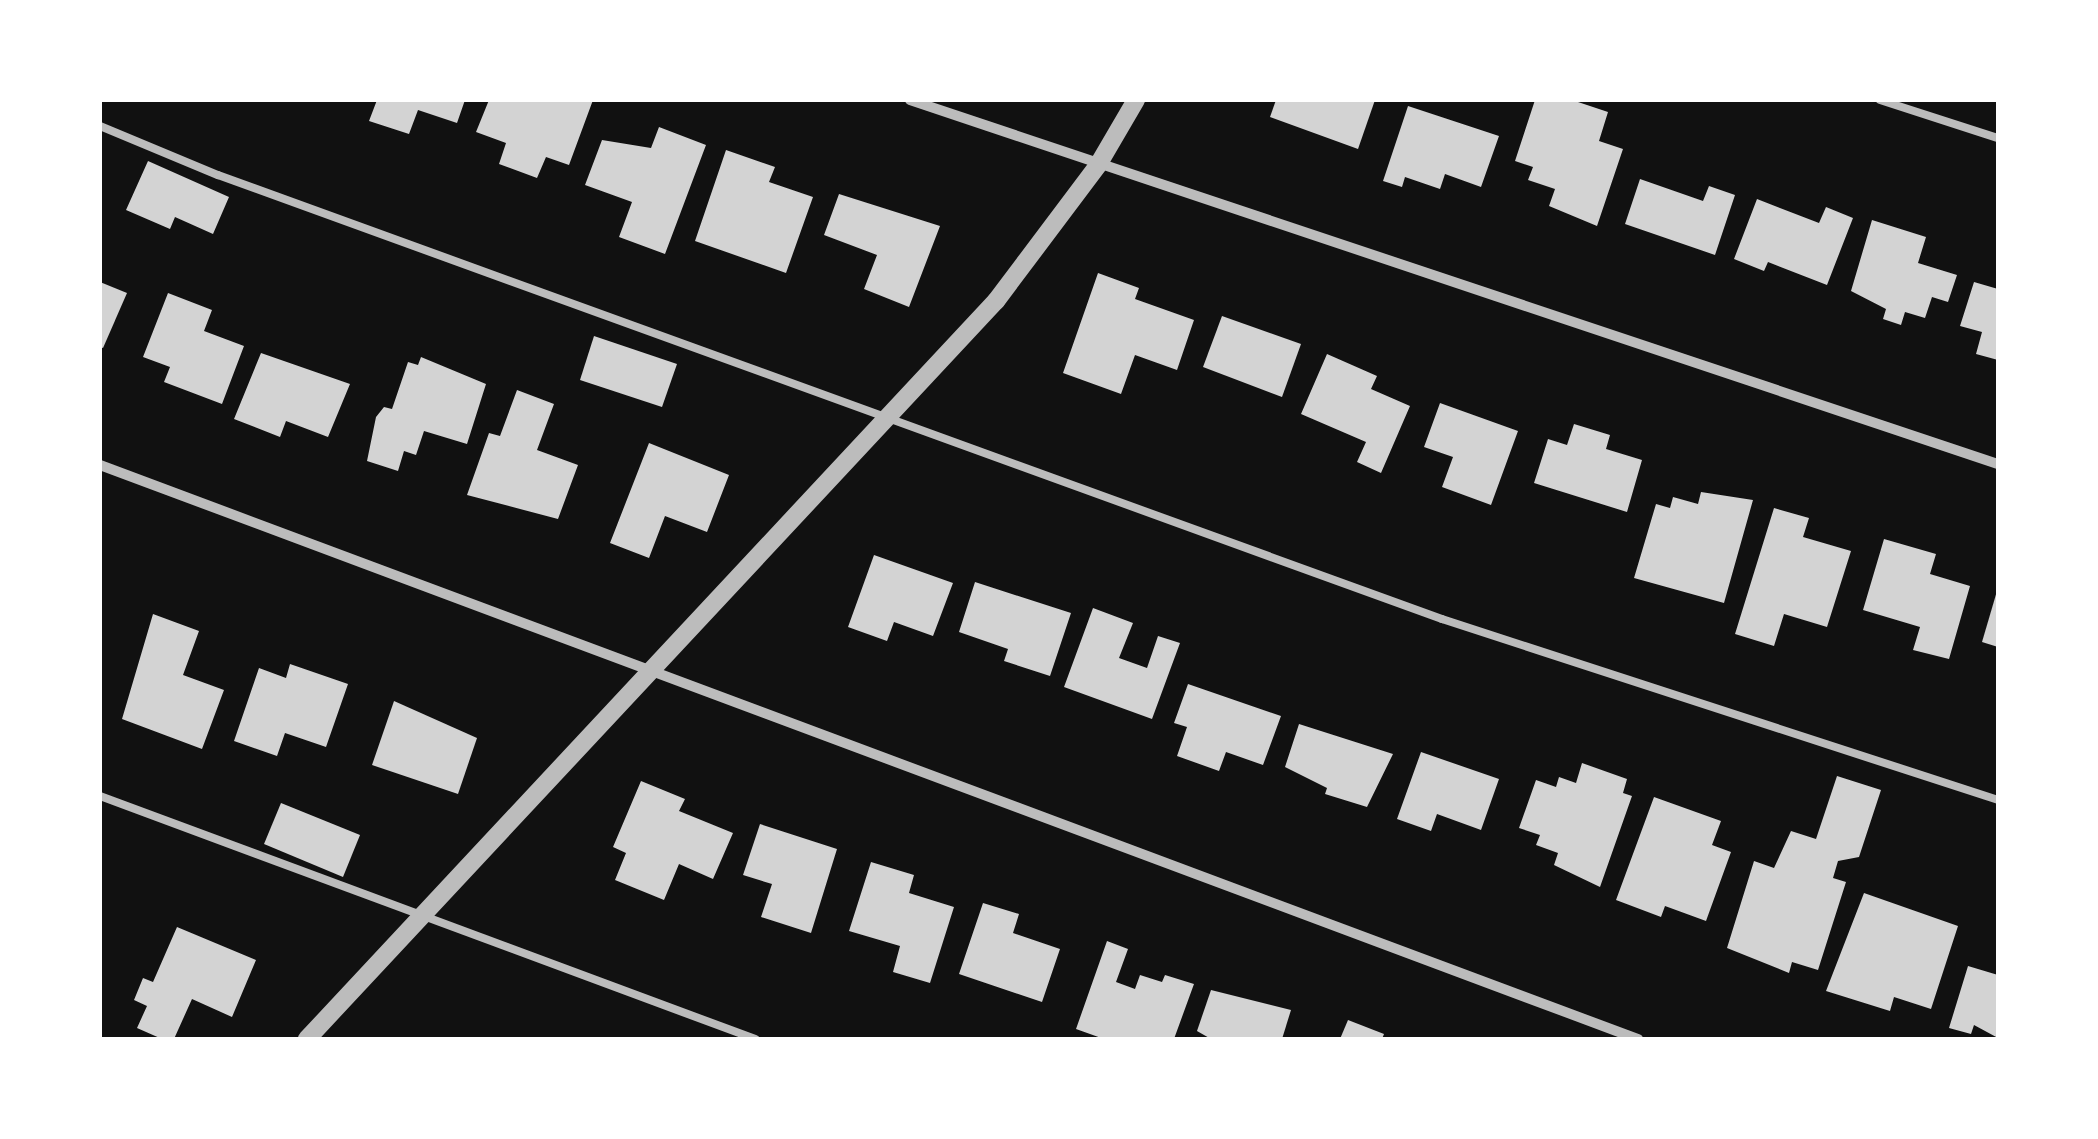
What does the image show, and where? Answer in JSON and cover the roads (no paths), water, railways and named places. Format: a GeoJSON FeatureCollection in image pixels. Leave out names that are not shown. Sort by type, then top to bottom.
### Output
{"type":"FeatureCollection","features":[{"type":"Feature","properties":{"kind":"street"},"geometry":{"type":"LineString","coordinates":[[910,100],[1998,464]]}},
{"type":"Feature","properties":{"kind":"street"},"geometry":{"type":"LineString","coordinates":[[307,1039],[652,675],[996,301],[1098,165],[1136,100]]}},
{"type":"Feature","properties":{"kind":"street"},"geometry":{"type":"LineString","coordinates":[[100,466],[652,675],[1638,1039]]}},
{"type":"Feature","properties":{"kind":"lane"},"geometry":{"type":"LineString","coordinates":[[1880,100],[1998,138]]}},
{"type":"Feature","properties":{"kind":"lane"},"geometry":{"type":"LineString","coordinates":[[100,126],[1442,619],[1998,800]]}},
{"type":"Feature","properties":{"kind":"lane"},"geometry":{"type":"LineString","coordinates":[[100,796],[755,1039]]}}]}
